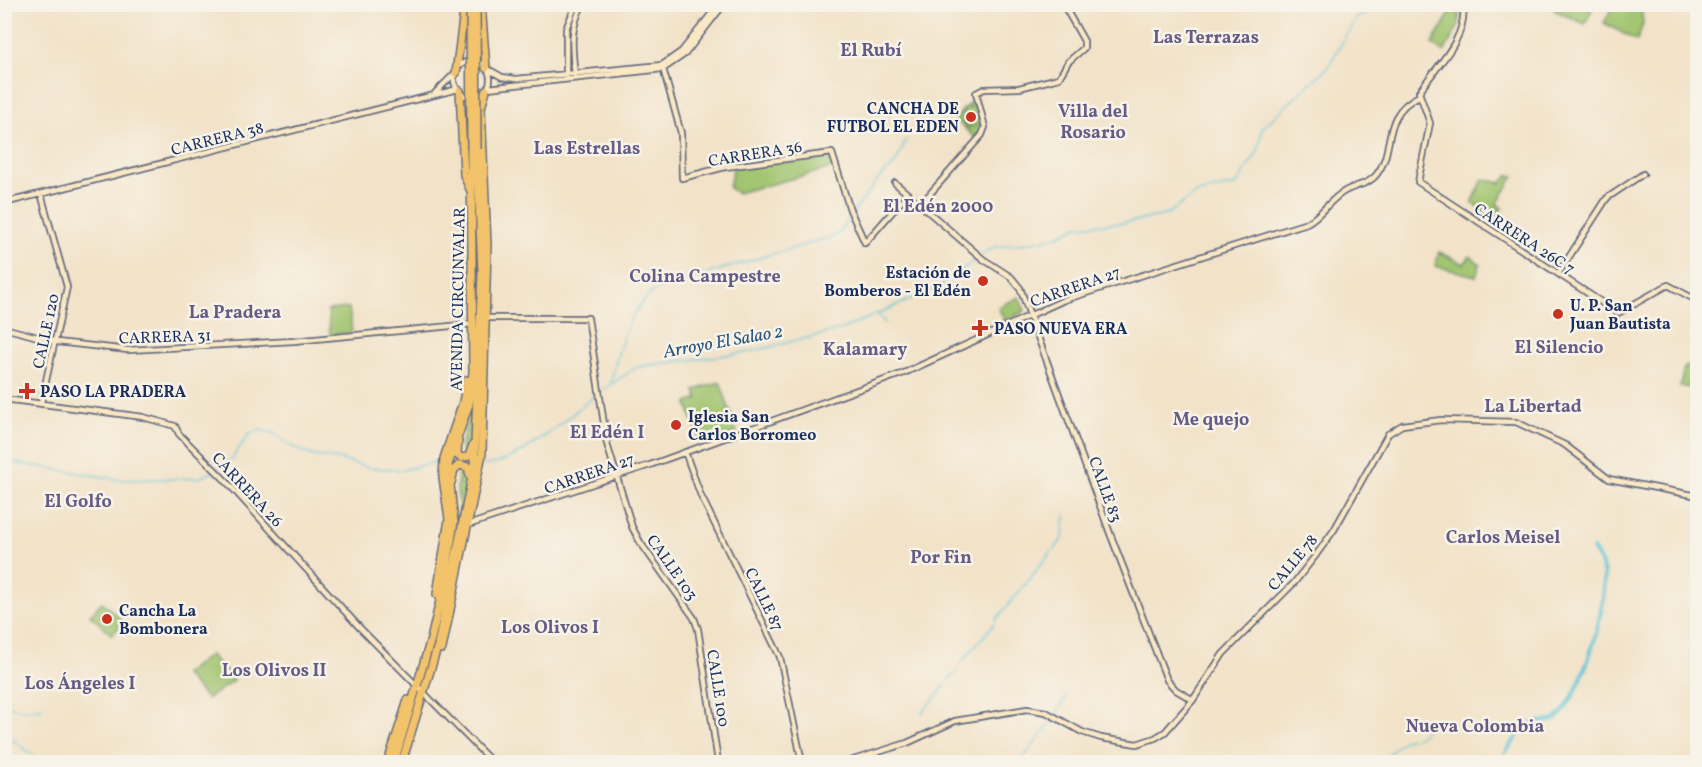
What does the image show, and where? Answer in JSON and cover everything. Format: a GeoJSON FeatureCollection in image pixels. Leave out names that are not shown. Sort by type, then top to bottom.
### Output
{"type":"FeatureCollection","features":[{"type":"Feature","properties":{"kind":"highway"},"geometry":{"type":"LineString","coordinates":[[473,5],[486,68]]}},
{"type":"Feature","properties":{"kind":"highway"},"geometry":{"type":"LineString","coordinates":[[456,73],[473,5]]}},
{"type":"Feature","properties":{"kind":"highway","name":"AVENIDA CIRCUNVALAR"},"geometry":{"type":"LineString","coordinates":[[394,762],[415,685],[431,639],[453,540],[454,510],[446,462],[461,428],[472,382],[473,5]]}},
{"type":"Feature","properties":{"kind":"highway"},"geometry":{"type":"LineString","coordinates":[[423,694],[433,678],[442,648],[468,525],[478,464],[487,318],[487,228],[482,163],[482,102],[487,89]]}},
{"type":"Feature","properties":{"kind":"highway"},"geometry":{"type":"LineString","coordinates":[[459,90],[464,175],[471,193]]}},
{"type":"Feature","properties":{"kind":"highway","name":"AVENIDA CIRCUNVALAR"},"geometry":{"type":"LineString","coordinates":[[402,762],[446,611],[471,487],[478,464],[482,273],[479,175],[474,149]]}},
{"type":"Feature","properties":{"kind":"highway"},"geometry":{"type":"LineString","coordinates":[[479,175],[482,163]]}},
{"type":"Feature","properties":{"kind":"highway"},"geometry":{"type":"LineString","coordinates":[[388,762],[415,685],[433,614],[448,536],[446,462],[465,395],[472,324]]}},
{"type":"Feature","properties":{"kind":"highway"},"geometry":{"type":"LineString","coordinates":[[461,428],[457,452],[459,457],[465,458],[471,452],[477,428]]}},
{"type":"Feature","properties":{"kind":"highway"},"geometry":{"type":"LineString","coordinates":[[450,485],[454,470],[463,465],[470,471],[471,487]]}},
{"type":"Feature","properties":{"kind":"street"},"geometry":{"type":"LineString","coordinates":[[566,77],[566,29],[576,4]]}},
{"type":"Feature","properties":{"kind":"street"},"geometry":{"type":"LineString","coordinates":[[575,76],[572,36],[575,21],[583,4]]}},
{"type":"Feature","properties":{"kind":"street"},"geometry":{"type":"LineString","coordinates":[[662,67],[681,51],[718,4]]}},
{"type":"Feature","properties":{"kind":"street"},"geometry":{"type":"LineString","coordinates":[[566,77],[515,80],[502,77],[479,63],[470,62],[461,65],[456,73],[459,90],[473,96],[487,89],[566,77],[662,67],[685,54],[724,4]]}},
{"type":"Feature","properties":{"kind":"street"},"geometry":{"type":"LineString","coordinates":[[895,183],[920,205],[981,137],[985,127],[976,93],[984,89],[1010,90],[1031,86],[1061,76],[1068,62],[1085,46],[1063,4]]}},
{"type":"Feature","properties":{"kind":"street"},"geometry":{"type":"LineString","coordinates":[[1419,96],[1419,92],[1460,33],[1464,18],[1463,4]]}},
{"type":"Feature","properties":{"kind":"street","name":"CARRERA 36"},"geometry":{"type":"LineString","coordinates":[[662,67],[681,134],[682,178],[725,166],[832,153],[852,215],[865,243],[908,194]]}},
{"type":"Feature","properties":{"kind":"street"},"geometry":{"type":"LineString","coordinates":[[486,68],[490,78],[487,89]]}},
{"type":"Feature","properties":{"kind":"street","name":"CARRERA 38"},"geometry":{"type":"LineString","coordinates":[[435,93],[456,73]]}},
{"type":"Feature","properties":{"kind":"street","name":"CARRERA 38"},"geometry":{"type":"LineString","coordinates":[[4,203],[435,93],[459,90]]}},
{"type":"Feature","properties":{"kind":"street","name":"CARRERA 27"},"geometry":{"type":"LineString","coordinates":[[468,525],[617,476],[909,371],[1029,314],[1091,291],[1307,223],[1317,218],[1344,191],[1371,180],[1379,173],[1394,121],[1409,101],[1419,96]]}},
{"type":"Feature","properties":{"kind":"street","name":"CARRERA 26C 7"},"geometry":{"type":"LineString","coordinates":[[1419,96],[1430,123],[1419,182],[1618,313],[1668,285],[1698,301]]}},
{"type":"Feature","properties":{"kind":"street"},"geometry":{"type":"LineString","coordinates":[[1558,274],[1609,196],[1643,174]]}},
{"type":"Feature","properties":{"kind":"street","name":"CALLE 120"},"geometry":{"type":"LineString","coordinates":[[41,194],[67,287],[57,342],[41,403]]}},
{"type":"Feature","properties":{"kind":"street","name":"CALLE 83"},"geometry":{"type":"LineString","coordinates":[[920,205],[976,254],[1011,277],[1020,288],[1110,536],[1167,680],[1176,690],[1193,700]]}},
{"type":"Feature","properties":{"kind":"street","name":"CALLE 103"},"geometry":{"type":"LineString","coordinates":[[487,318],[588,318],[607,444],[640,542],[694,618]]}},
{"type":"Feature","properties":{"kind":"street","name":"CARRERA 31"},"geometry":{"type":"LineString","coordinates":[[4,328],[57,342],[128,350],[285,341],[472,324]]}},
{"type":"Feature","properties":{"kind":"street","name":"CARRERA 26"},"geometry":{"type":"LineString","coordinates":[[4,399],[143,417],[171,424],[423,694],[492,762]]}},
{"type":"Feature","properties":{"kind":"street","name":"CALLE 78"},"geometry":{"type":"LineString","coordinates":[[847,762],[907,743],[955,721],[1027,709],[1046,712],[1095,736],[1143,743],[1165,732],[1193,700],[1223,654],[1294,582],[1319,552],[1382,443],[1394,428],[1431,421],[1466,419],[1516,422],[1529,426],[1564,445],[1610,479],[1698,496]]}},
{"type":"Feature","properties":{"kind":"street","name":"CALLE 87"},"geometry":{"type":"LineString","coordinates":[[685,452],[701,496],[780,657],[802,762]]}},
{"type":"Feature","properties":{"kind":"street","name":"CALLE 100"},"geometry":{"type":"LineString","coordinates":[[694,618],[698,629],[718,762]]}},
{"type":"Feature","properties":{"kind":"green space"},"geometry":{"type":"Polygon","coordinates":[[[1556,4],[1594,5],[1585,24],[1554,10],[1556,4]]]}},
{"type":"Feature","properties":{"kind":"green space"},"geometry":{"type":"Polygon","coordinates":[[[1614,5],[1641,5],[1643,24],[1637,41],[1604,23],[1614,5]]]}},
{"type":"Feature","properties":{"kind":"green space"},"geometry":{"type":"Polygon","coordinates":[[[1453,8],[1459,11],[1459,25],[1444,52],[1432,44],[1453,8]]]}},
{"type":"Feature","properties":{"kind":"green space"},"geometry":{"type":"Polygon","coordinates":[[[975,97],[982,125],[976,139],[955,119],[975,97]]]}},
{"type":"Feature","properties":{"kind":"green space","name":"CANCHA DE FUTBOL EL EDEN"},"geometry":{"type":"Polygon","coordinates":[[[976,106],[979,126],[965,127],[963,109],[976,106]]]}},
{"type":"Feature","properties":{"kind":"green space"},"geometry":{"type":"Polygon","coordinates":[[[830,155],[833,168],[737,193],[729,188],[733,167],[830,155]]]}},
{"type":"Feature","properties":{"kind":"green space"},"geometry":{"type":"Polygon","coordinates":[[[1509,175],[1514,176],[1497,204],[1502,208],[1496,218],[1472,203],[1483,179],[1501,183],[1509,175]]]}},
{"type":"Feature","properties":{"kind":"green space"},"geometry":{"type":"Polygon","coordinates":[[[1439,252],[1464,264],[1470,256],[1480,264],[1476,276],[1435,266],[1439,252]]]}},
{"type":"Feature","properties":{"kind":"green space"},"geometry":{"type":"Polygon","coordinates":[[[1019,297],[1025,311],[1005,321],[998,307],[1019,297]]]}},
{"type":"Feature","properties":{"kind":"green space"},"geometry":{"type":"Polygon","coordinates":[[[349,308],[352,332],[330,335],[328,310],[349,308]]]}},
{"type":"Feature","properties":{"kind":"green space"},"geometry":{"type":"Polygon","coordinates":[[[1692,364],[1697,365],[1697,389],[1680,386],[1684,368],[1692,364]]]}},
{"type":"Feature","properties":{"kind":"green space"},"geometry":{"type":"Polygon","coordinates":[[[720,382],[737,432],[701,444],[687,403],[698,399],[695,390],[720,382]]]}},
{"type":"Feature","properties":{"kind":"green space"},"geometry":{"type":"Polygon","coordinates":[[[472,405],[473,436],[467,454],[462,455],[461,445],[472,405]]]}},
{"type":"Feature","properties":{"kind":"green space"},"geometry":{"type":"Polygon","coordinates":[[[464,471],[467,484],[460,513],[457,490],[458,472],[464,471]]]}},
{"type":"Feature","properties":{"kind":"green space","name":"Cancha La Bombonera"},"geometry":{"type":"Polygon","coordinates":[[[102,602],[124,622],[112,635],[90,615],[102,602]]]}},
{"type":"Feature","properties":{"kind":"green space"},"geometry":{"type":"Polygon","coordinates":[[[210,655],[234,680],[207,699],[184,674],[210,655]]]}},
{"type":"Feature","properties":{"kind":"waterway","name":"Arroyo El Salao 2"},"geometry":{"type":"LineString","coordinates":[[981,255],[994,247],[1028,243],[1058,236],[1078,226],[1129,222],[1161,216],[1197,193],[1236,185],[1258,151],[1262,128],[1328,67],[1355,20],[1379,4]]}},
{"type":"Feature","properties":{"kind":"waterway"},"geometry":{"type":"LineString","coordinates":[[611,382],[627,328],[633,315],[650,294],[662,287],[837,235],[879,178],[896,163],[906,140]]}},
{"type":"Feature","properties":{"kind":"waterway","name":"Arroyo El Salao 2"},"geometry":{"type":"LineString","coordinates":[[601,391],[637,367],[749,352],[840,330],[937,288],[978,258]]}},
{"type":"Feature","properties":{"kind":"waterway"},"geometry":{"type":"LineString","coordinates":[[878,315],[885,323]]}},
{"type":"Feature","properties":{"kind":"waterway","name":"Arroyo El Salao 2"},"geometry":{"type":"LineString","coordinates":[[483,465],[497,463],[527,448],[597,394]]}},
{"type":"Feature","properties":{"kind":"waterway","name":"Arroyo El Salao 2"},"geometry":{"type":"LineString","coordinates":[[217,469],[232,459],[248,435],[259,430],[273,433],[291,446],[314,456],[338,459],[370,468],[402,470],[440,461]]}},
{"type":"Feature","properties":{"kind":"waterway","name":"Arroyo El Salao 2"},"geometry":{"type":"LineString","coordinates":[[4,461],[122,480],[199,478],[213,472]]}},
{"type":"Feature","properties":{"kind":"waterway","name":"Arroyo El Salao 2"},"geometry":{"type":"LineString","coordinates":[[454,461],[473,463]]}},
{"type":"Feature","properties":{"kind":"waterway"},"geometry":{"type":"LineString","coordinates":[[1055,549],[1063,538],[1065,515]]}},
{"type":"Feature","properties":{"kind":"waterway"},"geometry":{"type":"LineString","coordinates":[[1507,750],[1528,725],[1558,717],[1567,706],[1585,669],[1598,625],[1604,585],[1603,570],[1593,549]]}},
{"type":"Feature","properties":{"kind":"waterway"},"geometry":{"type":"LineString","coordinates":[[996,620],[1052,551]]}},
{"type":"Feature","properties":{"kind":"waterway"},"geometry":{"type":"LineString","coordinates":[[960,664],[994,624]]}},
{"type":"Feature","properties":{"kind":"waterway"},"geometry":{"type":"LineString","coordinates":[[947,682],[958,671]]}},
{"type":"Feature","properties":{"kind":"waterway"},"geometry":{"type":"LineString","coordinates":[[922,713],[946,685]]}},
{"type":"Feature","properties":{"kind":"waterway"},"geometry":{"type":"LineString","coordinates":[[1056,714],[1066,697]]}},
{"type":"Feature","properties":{"kind":"waterway"},"geometry":{"type":"LineString","coordinates":[[4,705],[25,710],[42,708]]}},
{"type":"Feature","properties":{"kind":"waterway"},"geometry":{"type":"LineString","coordinates":[[1374,762],[1386,756],[1404,740],[1418,737],[1437,720]]}},
{"type":"Feature","properties":{"kind":"waterway"},"geometry":{"type":"LineString","coordinates":[[1020,762],[1052,721]]}},
{"type":"Feature","properties":{"kind":"waterway"},"geometry":{"type":"LineString","coordinates":[[4,733],[41,762]]}},
{"type":"Feature","properties":{"kind":"waterway"},"geometry":{"type":"LineString","coordinates":[[1496,762],[1507,750]]}},
{"type":"Feature","properties":{"kind":"waterway"},"geometry":{"type":"LineString","coordinates":[[966,762],[989,762]]}},
{"type":"Feature","properties":{"kind":"place","name":"CANCHA DE FUTBOL EL EDEN"},"geometry":{"type":"Point","coordinates":[971,117]}},
{"type":"Feature","properties":{"kind":"place","name":"Estación de Bomberos - El Edén"},"geometry":{"type":"Point","coordinates":[983,281]}},
{"type":"Feature","properties":{"kind":"place","name":"U. P. San Juan Bautista"},"geometry":{"type":"Point","coordinates":[1558,314]}},
{"type":"Feature","properties":{"kind":"place","name":"PASO NUEVA ERA"},"geometry":{"type":"Point","coordinates":[980,328]}},
{"type":"Feature","properties":{"kind":"place","name":"PASO LA PRADERA"},"geometry":{"type":"Point","coordinates":[27,391]}},
{"type":"Feature","properties":{"kind":"place","name":"Iglesia San Carlos Borromeo"},"geometry":{"type":"Point","coordinates":[676,425]}},
{"type":"Feature","properties":{"kind":"place","name":"Cancha La Bombonera"},"geometry":{"type":"Point","coordinates":[107,619]}},
{"type":"Feature","properties":{"kind":"district","name":"Las Terrazas"},"geometry":{"type":"Point","coordinates":[1206,37]}},
{"type":"Feature","properties":{"kind":"district","name":"El Rubí"},"geometry":{"type":"Point","coordinates":[871,50]}},
{"type":"Feature","properties":{"kind":"district","name":"Villa del Rosario"},"geometry":{"type":"Point","coordinates":[1093,121]}},
{"type":"Feature","properties":{"kind":"district","name":"Las Estrellas"},"geometry":{"type":"Point","coordinates":[587,148]}},
{"type":"Feature","properties":{"kind":"district","name":"El Edén 2000"},"geometry":{"type":"Point","coordinates":[938,206]}},
{"type":"Feature","properties":{"kind":"district","name":"Colina Campestre"},"geometry":{"type":"Point","coordinates":[705,276]}},
{"type":"Feature","properties":{"kind":"district","name":"La Pradera"},"geometry":{"type":"Point","coordinates":[235,312]}},
{"type":"Feature","properties":{"kind":"district","name":"El Silencio"},"geometry":{"type":"Point","coordinates":[1559,347]}},
{"type":"Feature","properties":{"kind":"district","name":"Kalamary"},"geometry":{"type":"Point","coordinates":[865,349]}},
{"type":"Feature","properties":{"kind":"district","name":"La Libertad"},"geometry":{"type":"Point","coordinates":[1533,406]}},
{"type":"Feature","properties":{"kind":"district","name":"Me quejo"},"geometry":{"type":"Point","coordinates":[1211,419]}},
{"type":"Feature","properties":{"kind":"district","name":"El Edén I"},"geometry":{"type":"Point","coordinates":[607,432]}},
{"type":"Feature","properties":{"kind":"district","name":"El Golfo"},"geometry":{"type":"Point","coordinates":[78,501]}},
{"type":"Feature","properties":{"kind":"district","name":"Carlos Meisel"},"geometry":{"type":"Point","coordinates":[1503,537]}},
{"type":"Feature","properties":{"kind":"district","name":"Por Fin"},"geometry":{"type":"Point","coordinates":[941,557]}},
{"type":"Feature","properties":{"kind":"district","name":"Los Olivos I"},"geometry":{"type":"Point","coordinates":[550,627]}},
{"type":"Feature","properties":{"kind":"district","name":"Los Olivos II"},"geometry":{"type":"Point","coordinates":[274,670]}},
{"type":"Feature","properties":{"kind":"district","name":"Los Ángeles I"},"geometry":{"type":"Point","coordinates":[80,683]}},
{"type":"Feature","properties":{"kind":"district","name":"Nueva Colombia"},"geometry":{"type":"Point","coordinates":[1475,726]}}]}
